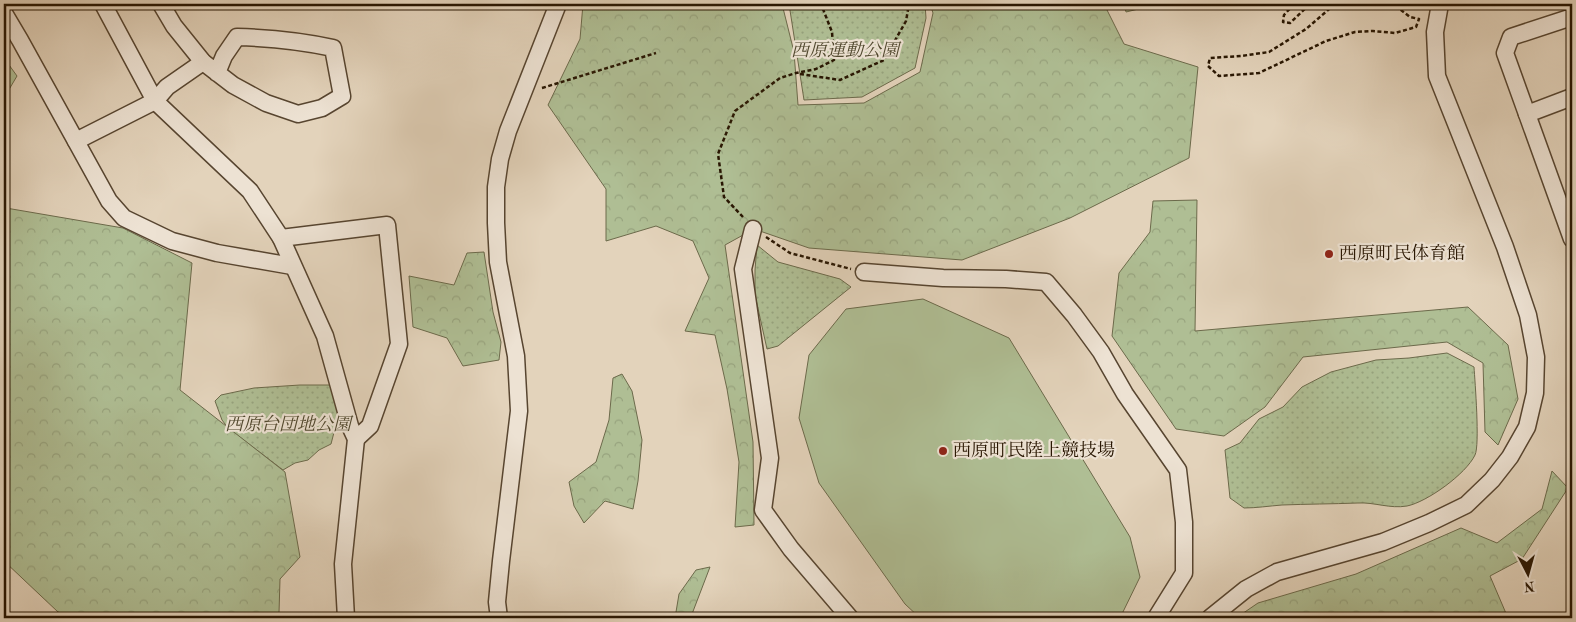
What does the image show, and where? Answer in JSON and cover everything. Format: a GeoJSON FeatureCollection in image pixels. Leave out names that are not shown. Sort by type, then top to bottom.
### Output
{"type":"FeatureCollection","features":[{"type":"Feature","properties":{"kind":"street"},"geometry":{"type":"LineString","coordinates":[[103,4],[154,101],[250,191],[281,238],[325,336],[350,426],[356,439],[343,564],[346,618]]}},
{"type":"Feature","properties":{"kind":"street"},"geometry":{"type":"LineString","coordinates":[[161,4],[174,26],[203,62],[217,73],[233,85],[266,103],[298,114],[322,108],[342,96],[333,48],[306,42],[237,37],[224,56],[217,73]]}},
{"type":"Feature","properties":{"kind":"street"},"geometry":{"type":"LineString","coordinates":[[499,618],[497,602],[519,411],[516,356],[498,262],[496,187],[500,159],[508,131],[558,4]]}},
{"type":"Feature","properties":{"kind":"street"},"geometry":{"type":"LineString","coordinates":[[1210,618],[1246,588],[1277,572],[1383,542],[1466,505],[1492,480],[1510,457],[1527,427],[1536,393],[1536,357],[1528,315],[1505,247],[1437,76],[1435,32],[1440,4]]}},
{"type":"Feature","properties":{"kind":"street"},"geometry":{"type":"LineString","coordinates":[[4,14],[109,201],[124,218],[172,241],[217,253],[292,266]]}},
{"type":"Feature","properties":{"kind":"street"},"geometry":{"type":"LineString","coordinates":[[1572,16],[1511,37],[1505,53],[1572,239]]}},
{"type":"Feature","properties":{"kind":"street"},"geometry":{"type":"LineString","coordinates":[[76,141],[154,101],[167,87],[203,62]]}},
{"type":"Feature","properties":{"kind":"street"},"geometry":{"type":"LineString","coordinates":[[1527,114],[1572,97]]}},
{"type":"Feature","properties":{"kind":"street"},"geometry":{"type":"LineString","coordinates":[[281,238],[387,225],[399,344],[370,426],[356,439]]}},
{"type":"Feature","properties":{"kind":"street"},"geometry":{"type":"LineString","coordinates":[[754,229],[743,269],[770,458],[763,510],[791,549],[850,618]]}},
{"type":"Feature","properties":{"kind":"street"},"geometry":{"type":"LineString","coordinates":[[864,272],[944,278],[1046,282],[1074,314],[1101,352],[1125,394],[1178,470],[1184,522],[1184,573],[1156,618]]}},
{"type":"Feature","properties":{"kind":"path"},"geometry":{"type":"LineString","coordinates":[[821,4],[832,32],[834,60],[816,69],[780,78],[734,110],[718,154],[724,197],[754,229],[790,253],[864,272]]}},
{"type":"Feature","properties":{"kind":"path"},"geometry":{"type":"LineString","coordinates":[[796,73],[840,80],[884,60],[906,22],[909,4]]}},
{"type":"Feature","properties":{"kind":"path"},"geometry":{"type":"LineString","coordinates":[[1294,4],[1284,15],[1283,22],[1290,23],[1310,4]]}},
{"type":"Feature","properties":{"kind":"path"},"geometry":{"type":"LineString","coordinates":[[1335,4],[1306,29],[1269,52],[1210,58],[1208,66],[1219,76],[1259,72],[1326,41],[1355,32],[1395,33],[1416,27],[1419,19],[1410,17],[1393,4]]}},
{"type":"Feature","properties":{"kind":"path"},"geometry":{"type":"LineString","coordinates":[[523,92],[542,88],[656,53]]}},
{"type":"Feature","properties":{"kind":"green space"},"geometry":{"type":"Polygon","coordinates":[[[583,4],[782,4],[794,52],[798,105],[864,103],[920,72],[933,13],[930,4],[1104,4],[1124,44],[1198,67],[1189,158],[1070,218],[962,260],[809,248],[754,229],[725,245],[753,442],[754,525],[735,527],[739,462],[727,389],[715,335],[685,331],[709,278],[693,241],[656,226],[606,241],[606,189],[548,105],[580,39],[583,4]]]}},
{"type":"Feature","properties":{"kind":"green space","name":"西原運動公園"},"geometry":{"type":"Polygon","coordinates":[[[789,4],[925,4],[926,18],[915,68],[862,97],[804,100],[789,4]]]}},
{"type":"Feature","properties":{"kind":"green space"},"geometry":{"type":"Polygon","coordinates":[[[1124,4],[1159,4],[1126,12],[1124,4]]]}},
{"type":"Feature","properties":{"kind":"green space"},"geometry":{"type":"Polygon","coordinates":[[[4,58],[17,76],[4,98],[4,58]]]}},
{"type":"Feature","properties":{"kind":"green space"},"geometry":{"type":"Polygon","coordinates":[[[1197,200],[1195,331],[1468,307],[1508,345],[1518,399],[1498,445],[1485,432],[1483,363],[1447,342],[1303,357],[1265,407],[1224,436],[1176,429],[1112,336],[1119,273],[1150,232],[1153,201],[1197,200]]]}},
{"type":"Feature","properties":{"kind":"green space"},"geometry":{"type":"Polygon","coordinates":[[[4,204],[6,208],[123,228],[192,263],[180,390],[285,472],[300,557],[280,579],[279,613],[327,618],[71,618],[58,612],[4,561],[4,204]]]}},
{"type":"Feature","properties":{"kind":"green space"},"geometry":{"type":"Polygon","coordinates":[[[757,245],[778,262],[840,279],[851,287],[778,346],[767,349],[755,295],[757,245]]]}},
{"type":"Feature","properties":{"kind":"green space"},"geometry":{"type":"Polygon","coordinates":[[[484,252],[493,312],[501,342],[499,360],[463,366],[447,338],[413,327],[409,276],[454,285],[467,253],[484,252]]]}},
{"type":"Feature","properties":{"kind":"green space","name":"西原町民陸上競技場"},"geometry":{"type":"Polygon","coordinates":[[[923,299],[1009,338],[1130,537],[1140,577],[1120,618],[920,618],[905,604],[819,483],[799,418],[809,355],[846,309],[923,299]]]}},
{"type":"Feature","properties":{"kind":"green space"},"geometry":{"type":"Polygon","coordinates":[[[1447,353],[1474,367],[1477,439],[1475,455],[1470,462],[1455,478],[1435,493],[1425,499],[1401,507],[1358,503],[1244,508],[1230,498],[1225,450],[1240,443],[1259,419],[1283,407],[1302,387],[1331,372],[1376,360],[1447,353]]]}},
{"type":"Feature","properties":{"kind":"green space"},"geometry":{"type":"Polygon","coordinates":[[[622,374],[632,391],[642,440],[633,509],[605,501],[584,523],[574,506],[569,482],[596,462],[609,420],[613,378],[622,374]]]}},
{"type":"Feature","properties":{"kind":"green space","name":"西原台団地公園"},"geometry":{"type":"Polygon","coordinates":[[[334,385],[339,413],[331,444],[319,450],[308,460],[295,463],[283,470],[228,428],[222,420],[215,401],[221,395],[254,388],[334,385]]]}},
{"type":"Feature","properties":{"kind":"green space"},"geometry":{"type":"Polygon","coordinates":[[[1552,471],[1568,488],[1522,559],[1490,576],[1508,618],[1236,618],[1258,603],[1356,574],[1461,528],[1497,543],[1542,509],[1552,471]]]}},
{"type":"Feature","properties":{"kind":"green space"},"geometry":{"type":"Polygon","coordinates":[[[710,567],[692,614],[696,618],[675,618],[679,594],[696,570],[710,567]]]}},
{"type":"Feature","properties":{"kind":"place","name":"西原町民体育館"},"geometry":{"type":"Point","coordinates":[1329,254]}},
{"type":"Feature","properties":{"kind":"place","name":"西原町民陸上競技場"},"geometry":{"type":"Point","coordinates":[943,451]}}]}
